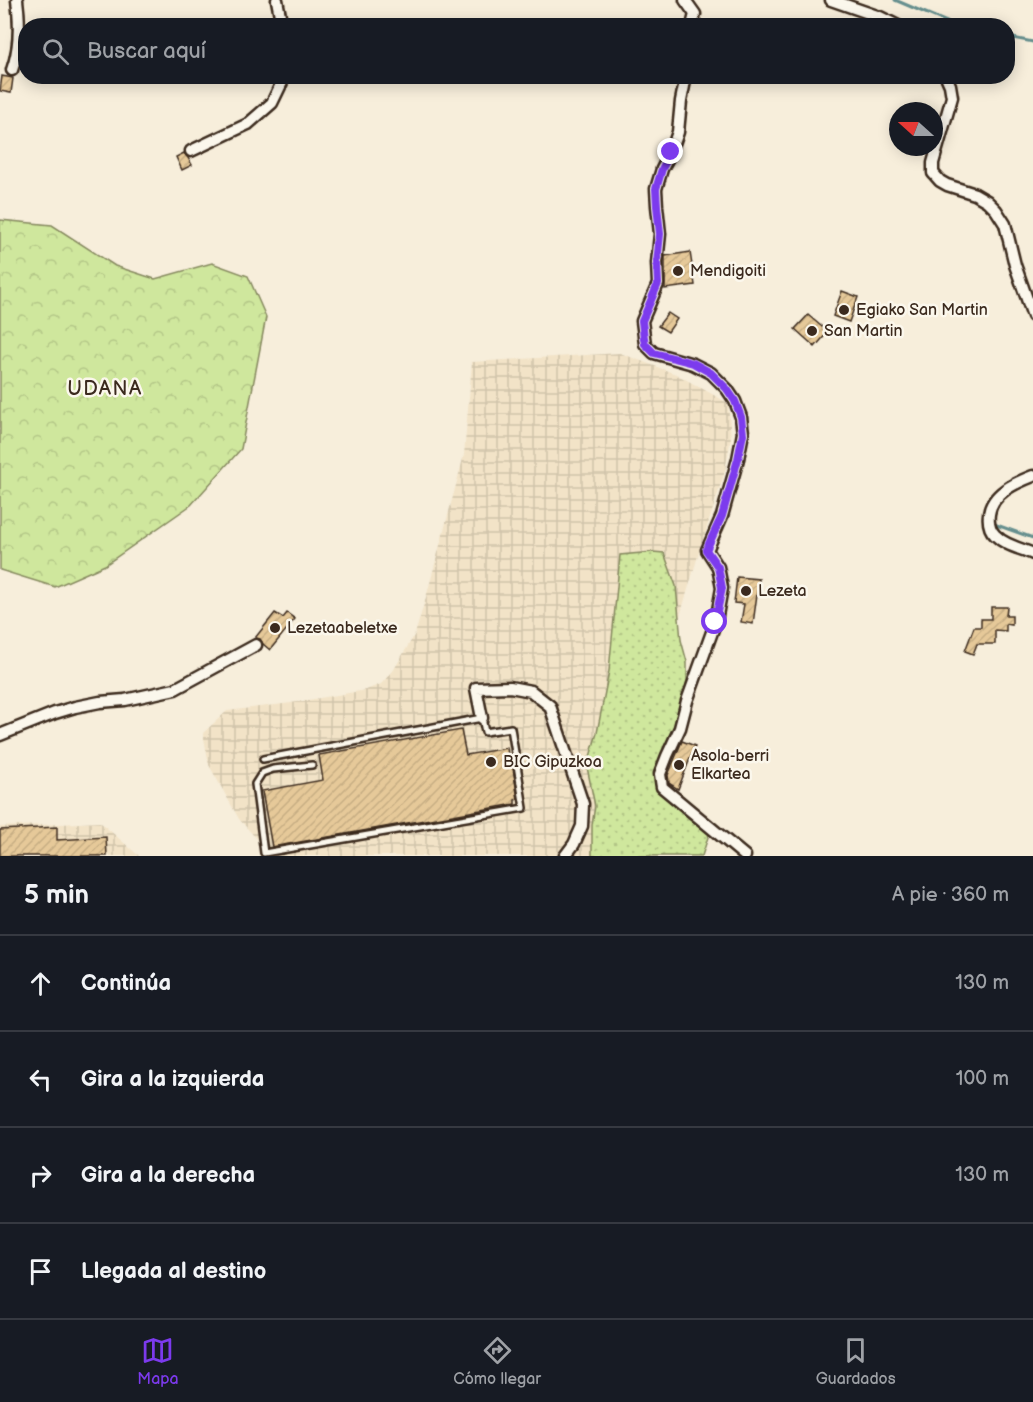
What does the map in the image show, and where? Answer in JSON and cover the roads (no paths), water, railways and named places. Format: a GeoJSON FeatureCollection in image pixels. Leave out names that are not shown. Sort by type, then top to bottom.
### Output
{"type":"FeatureCollection","features":[{"type":"Feature","properties":{"kind":"street"},"geometry":{"type":"LineString","coordinates":[[18,0],[20,18]]}},
{"type":"Feature","properties":{"kind":"street"},"geometry":{"type":"LineString","coordinates":[[277,0],[280,18]]}},
{"type":"Feature","properties":{"kind":"street"},"geometry":{"type":"LineString","coordinates":[[685,0],[695,14],[694,18]]}},
{"type":"Feature","properties":{"kind":"street"},"geometry":{"type":"LineString","coordinates":[[831,0],[880,18]]}},
{"type":"Feature","properties":{"kind":"street"},"geometry":{"type":"LineString","coordinates":[[12,70],[18,40]]}},
{"type":"Feature","properties":{"kind":"street"},"geometry":{"type":"LineString","coordinates":[[191,151],[248,124],[272,104],[281,84]]}},
{"type":"Feature","properties":{"kind":"street"},"geometry":{"type":"LineString","coordinates":[[684,84],[678,132],[656,189],[660,234],[657,263],[658,284],[642,321],[645,344],[654,353],[693,363],[711,373],[735,401],[741,417],[743,434],[722,516],[706,550],[718,567],[722,588],[716,621],[687,701],[680,728],[660,774],[662,787],[745,856]]}},
{"type":"Feature","properties":{"kind":"street"},"geometry":{"type":"LineString","coordinates":[[950,84],[951,97],[935,154],[933,173],[947,184],[987,201],[996,210],[1005,224],[1015,264],[1033,316]]}},
{"type":"Feature","properties":{"kind":"street"},"geometry":{"type":"LineString","coordinates":[[1033,476],[997,496],[989,510],[988,522],[997,537],[1011,546],[1033,554]]}},
{"type":"Feature","properties":{"kind":"street"},"geometry":{"type":"LineString","coordinates":[[0,735],[55,712],[175,689],[256,645]]}},
{"type":"Feature","properties":{"kind":"street"},"geometry":{"type":"LineString","coordinates":[[482,718],[476,688],[510,687],[531,691],[550,706],[583,804],[582,826],[574,844],[565,856]]}},
{"type":"Feature","properties":{"kind":"lane"},"geometry":{"type":"LineString","coordinates":[[263,759],[482,718],[485,732],[511,728],[524,808],[264,853],[255,784],[262,772],[312,765]]}},
{"type":"Feature","properties":{"kind":"waterway"},"geometry":{"type":"LineString","coordinates":[[895,0],[937,18]]}},
{"type":"Feature","properties":{"kind":"waterway"},"geometry":{"type":"LineString","coordinates":[[1015,38],[1033,42]]}},
{"type":"Feature","properties":{"kind":"waterway"},"geometry":{"type":"LineString","coordinates":[[994,524],[1033,538]]}},
{"type":"Feature","properties":{"kind":"place","name":"Mendigoiti"},"geometry":{"type":"Point","coordinates":[678,271]}},
{"type":"Feature","properties":{"kind":"place","name":"Egiako San Martin"},"geometry":{"type":"Point","coordinates":[844,310]}},
{"type":"Feature","properties":{"kind":"place","name":"San Martin"},"geometry":{"type":"Point","coordinates":[812,331]}},
{"type":"Feature","properties":{"kind":"place","name":"Lezeta"},"geometry":{"type":"Point","coordinates":[746,591]}},
{"type":"Feature","properties":{"kind":"place","name":"Lezetaabeletxe"},"geometry":{"type":"Point","coordinates":[275,628]}},
{"type":"Feature","properties":{"kind":"place","name":"BIC Gipuzkoa"},"geometry":{"type":"Point","coordinates":[491,762]}},
{"type":"Feature","properties":{"kind":"place","name":"Asola-berri Elkartea"},"geometry":{"type":"Point","coordinates":[679,765]}},
{"type":"Feature","properties":{"kind":"district","name":"UDANA"},"geometry":{"type":"Point","coordinates":[105,389]}}]}
